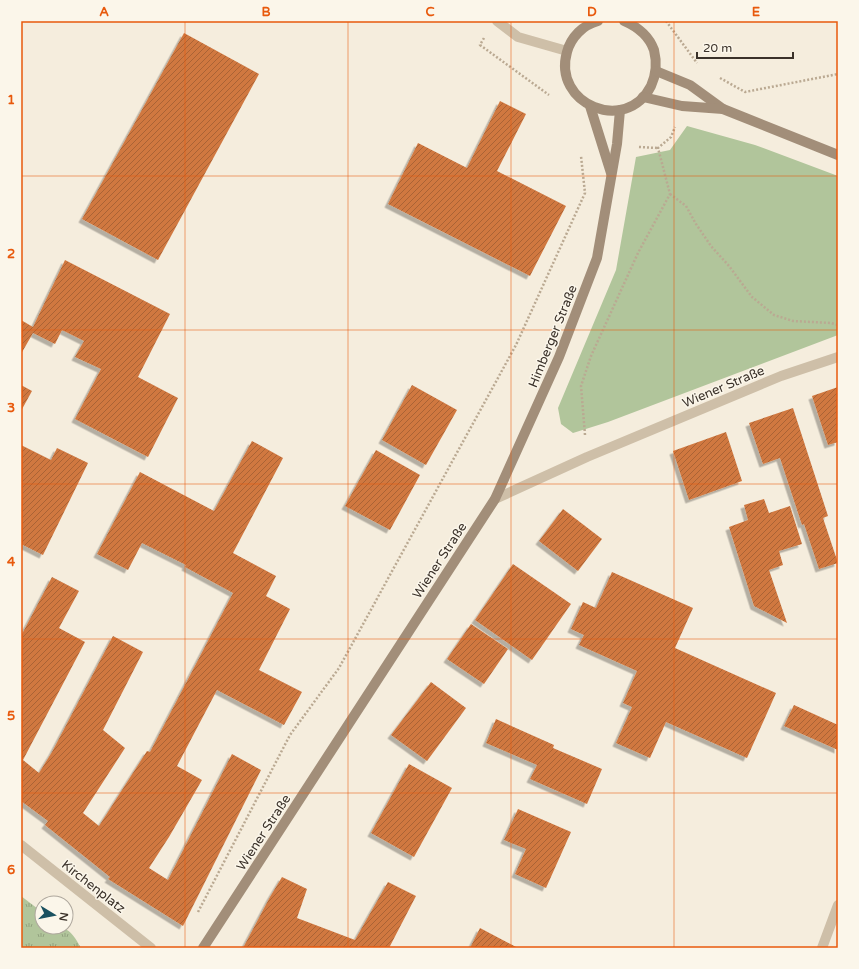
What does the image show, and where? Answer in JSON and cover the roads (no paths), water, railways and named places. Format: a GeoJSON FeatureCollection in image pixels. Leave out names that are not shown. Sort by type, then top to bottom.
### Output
{"type":"FeatureCollection","features":[{"type":"Feature","properties":{"kind":"main road"},"geometry":{"type":"LineString","coordinates":[[596,21],[580,30],[570,43],[565,61],[565,72],[568,83],[581,100],[600,110],[611,111],[628,107],[643,97],[653,82],[656,71],[656,60],[649,40],[634,25],[624,21]]}},
{"type":"Feature","properties":{"kind":"main road"},"geometry":{"type":"LineString","coordinates":[[656,71],[690,85],[723,109],[838,155]]}},
{"type":"Feature","properties":{"kind":"main road"},"geometry":{"type":"LineString","coordinates":[[643,97],[682,106],[723,109]]}},
{"type":"Feature","properties":{"kind":"main road","name":"Himberger Straße"},"geometry":{"type":"LineString","coordinates":[[590,106],[611,176]]}},
{"type":"Feature","properties":{"kind":"main road","name":"Himberger Straße"},"geometry":{"type":"LineString","coordinates":[[495,499],[559,357],[597,258],[617,144],[620,110]]}},
{"type":"Feature","properties":{"kind":"main road","name":"Wiener Straße"},"geometry":{"type":"LineString","coordinates":[[203,948],[495,499]]}},
{"type":"Feature","properties":{"kind":"street"},"geometry":{"type":"LineString","coordinates":[[497,21],[518,37],[567,51]]}},
{"type":"Feature","properties":{"kind":"street","name":"Wiener Straße"},"geometry":{"type":"LineString","coordinates":[[495,499],[587,457],[781,376],[838,357]]}},
{"type":"Feature","properties":{"kind":"street","name":"Kirchenplatz"},"geometry":{"type":"LineString","coordinates":[[21,845],[151,948]]}},
{"type":"Feature","properties":{"kind":"street"},"geometry":{"type":"LineString","coordinates":[[822,948],[838,905]]}}]}
